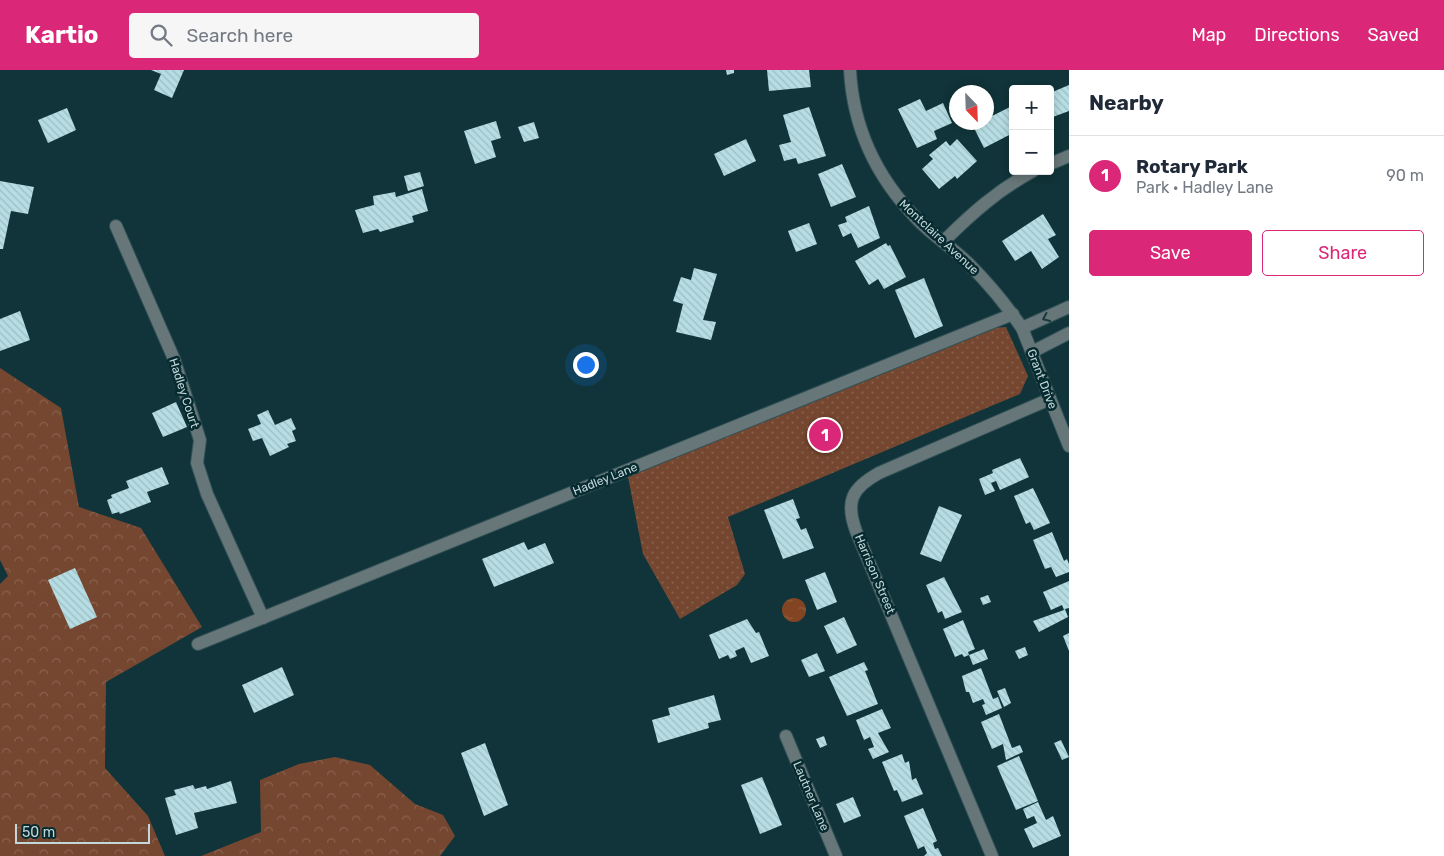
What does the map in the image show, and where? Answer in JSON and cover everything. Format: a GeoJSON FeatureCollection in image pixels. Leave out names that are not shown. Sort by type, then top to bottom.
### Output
{"type":"FeatureCollection","features":[{"type":"Feature","properties":{"kind":"street","name":"Montclaire Avenue"},"geometry":{"type":"LineString","coordinates":[[850,70],[856,112],[865,143],[879,171],[897,198],[919,221],[969,264],[1013,314]]}},
{"type":"Feature","properties":{"kind":"street"},"geometry":{"type":"LineString","coordinates":[[1054,162],[1069,156]]}},
{"type":"Feature","properties":{"kind":"street"},"geometry":{"type":"LineString","coordinates":[[944,241],[979,207],[1004,187],[1026,175]]}},
{"type":"Feature","properties":{"kind":"street","name":"Hadley Court"},"geometry":{"type":"LineString","coordinates":[[116,226],[174,359],[200,440],[197,463],[207,494],[263,618]]}},
{"type":"Feature","properties":{"kind":"street"},"geometry":{"type":"LineString","coordinates":[[1022,328],[1069,307]]}},
{"type":"Feature","properties":{"kind":"street","name":"Hadley Lane"},"geometry":{"type":"LineString","coordinates":[[198,644],[1013,314]]}},
{"type":"Feature","properties":{"kind":"street","name":"Grant Drive"},"geometry":{"type":"LineString","coordinates":[[1013,314],[1022,328],[1069,446]]}},
{"type":"Feature","properties":{"kind":"street"},"geometry":{"type":"LineString","coordinates":[[1032,352],[1069,333]]}},
{"type":"Feature","properties":{"kind":"street","name":"Harrison Street"},"geometry":{"type":"LineString","coordinates":[[992,856],[856,530],[850,508],[851,498],[864,481],[879,473],[1050,399]]}},
{"type":"Feature","properties":{"kind":"street","name":"Lautner Lane"},"geometry":{"type":"LineString","coordinates":[[786,736],[836,856]]}},
{"type":"Feature","properties":{"kind":"green space"},"geometry":{"type":"Polygon","coordinates":[[[1006,327],[1028,376],[1020,394],[728,517],[745,574],[737,585],[680,619],[643,554],[628,477],[992,328],[1006,327]]]}},
{"type":"Feature","properties":{"kind":"green space"},"geometry":{"type":"Polygon","coordinates":[[[0,368],[61,408],[79,507],[141,528],[202,627],[106,682],[105,768],[148,816],[165,856],[0,856],[0,584],[8,576],[0,560],[0,368]]]}},
{"type":"Feature","properties":{"kind":"green space"},"geometry":{"type":"Polygon","coordinates":[[[335,757],[370,765],[415,804],[443,815],[455,836],[440,856],[201,856],[261,832],[260,780],[299,764],[335,757]]]}},
{"type":"Feature","properties":{"kind":"water"},"geometry":{"type":"Polygon","coordinates":[[[794,598],[803,601],[806,610],[803,619],[794,622],[785,619],[782,610],[785,601],[794,598]]]}},
{"type":"Feature","properties":{"kind":"building"},"geometry":{"type":"Polygon","coordinates":[[[151,70],[184,70],[172,98],[154,90],[161,74],[151,70]]]}},
{"type":"Feature","properties":{"kind":"building"},"geometry":{"type":"Polygon","coordinates":[[[726,70],[734,70],[734,73],[727,75],[726,70]]]}},
{"type":"Feature","properties":{"kind":"building"},"geometry":{"type":"Polygon","coordinates":[[[767,70],[809,70],[811,87],[769,91],[767,70]]]}},
{"type":"Feature","properties":{"kind":"building"},"geometry":{"type":"Polygon","coordinates":[[[1069,85],[1069,111],[1054,117],[1054,91],[1069,85]]]}},
{"type":"Feature","properties":{"kind":"building"},"geometry":{"type":"Polygon","coordinates":[[[920,99],[926,111],[943,103],[949,116],[949,124],[934,131],[937,139],[917,148],[898,109],[920,99]]]}},
{"type":"Feature","properties":{"kind":"building"},"geometry":{"type":"Polygon","coordinates":[[[809,107],[826,156],[798,164],[796,158],[784,161],[779,145],[791,142],[783,115],[809,107]]]}},
{"type":"Feature","properties":{"kind":"building"},"geometry":{"type":"Polygon","coordinates":[[[67,108],[76,130],[48,143],[38,120],[67,108]]]}},
{"type":"Feature","properties":{"kind":"building"},"geometry":{"type":"Polygon","coordinates":[[[1009,108],[1009,135],[984,148],[975,130],[994,130],[994,115],[1009,108]]]}},
{"type":"Feature","properties":{"kind":"building"},"geometry":{"type":"Polygon","coordinates":[[[496,121],[501,138],[491,141],[496,157],[475,164],[464,131],[496,121]]]}},
{"type":"Feature","properties":{"kind":"building"},"geometry":{"type":"Polygon","coordinates":[[[534,122],[539,138],[524,142],[518,127],[534,122]]]}},
{"type":"Feature","properties":{"kind":"building"},"geometry":{"type":"Polygon","coordinates":[[[746,139],[756,161],[724,176],[714,154],[746,139]]]}},
{"type":"Feature","properties":{"kind":"building"},"geometry":{"type":"Polygon","coordinates":[[[957,139],[977,161],[957,179],[955,176],[939,189],[922,169],[933,159],[929,155],[946,141],[950,146],[957,139]]]}},
{"type":"Feature","properties":{"kind":"building"},"geometry":{"type":"Polygon","coordinates":[[[842,164],[856,197],[831,207],[818,174],[842,164]]]}},
{"type":"Feature","properties":{"kind":"building"},"geometry":{"type":"Polygon","coordinates":[[[420,172],[424,186],[408,191],[404,176],[420,172]]]}},
{"type":"Feature","properties":{"kind":"building"},"geometry":{"type":"Polygon","coordinates":[[[0,181],[34,187],[28,214],[11,211],[3,249],[0,249],[0,181]]]}},
{"type":"Feature","properties":{"kind":"building"},"geometry":{"type":"Polygon","coordinates":[[[422,189],[428,211],[412,216],[414,222],[380,232],[378,229],[363,233],[355,210],[374,205],[373,196],[395,192],[396,197],[422,189]]]}},
{"type":"Feature","properties":{"kind":"building"},"geometry":{"type":"Polygon","coordinates":[[[869,206],[880,238],[858,248],[851,233],[843,237],[838,225],[847,222],[845,217],[869,206]]]}},
{"type":"Feature","properties":{"kind":"building"},"geometry":{"type":"Polygon","coordinates":[[[1043,214],[1056,235],[1048,239],[1059,257],[1042,269],[1031,251],[1015,261],[1002,241],[1043,214]]]}},
{"type":"Feature","properties":{"kind":"building"},"geometry":{"type":"Polygon","coordinates":[[[809,223],[817,244],[796,252],[788,231],[809,223]]]}},
{"type":"Feature","properties":{"kind":"building"},"geometry":{"type":"Polygon","coordinates":[[[886,243],[888,246],[890,245],[906,277],[884,289],[878,279],[869,285],[855,261],[886,243]]]}},
{"type":"Feature","properties":{"kind":"building"},"geometry":{"type":"Polygon","coordinates":[[[694,268],[717,274],[703,320],[716,322],[711,340],[676,332],[683,304],[673,301],[681,277],[691,280],[694,268]]]}},
{"type":"Feature","properties":{"kind":"building"},"geometry":{"type":"Polygon","coordinates":[[[924,278],[943,326],[915,338],[895,290],[924,278]]]}},
{"type":"Feature","properties":{"kind":"building"},"geometry":{"type":"Polygon","coordinates":[[[20,311],[30,340],[0,351],[0,319],[20,311]]]}},
{"type":"Feature","properties":{"kind":"building"},"geometry":{"type":"Polygon","coordinates":[[[176,402],[187,427],[163,437],[152,413],[176,402]]]}},
{"type":"Feature","properties":{"kind":"building"},"geometry":{"type":"Polygon","coordinates":[[[268,410],[275,425],[291,418],[296,429],[292,431],[296,441],[287,444],[289,447],[270,456],[262,438],[253,441],[248,429],[261,424],[257,415],[268,410]]]}},
{"type":"Feature","properties":{"kind":"building"},"geometry":{"type":"Polygon","coordinates":[[[1020,458],[1029,477],[1000,490],[996,481],[991,483],[995,491],[985,495],[979,479],[993,473],[992,470],[1020,458]]]}},
{"type":"Feature","properties":{"kind":"building"},"geometry":{"type":"Polygon","coordinates":[[[162,467],[169,484],[147,492],[151,502],[120,514],[119,512],[112,514],[107,500],[112,498],[111,495],[129,488],[126,481],[162,467]]]}},
{"type":"Feature","properties":{"kind":"building"},"geometry":{"type":"Polygon","coordinates":[[[1033,488],[1050,523],[1034,530],[1030,522],[1026,524],[1014,496],[1033,488]]]}},
{"type":"Feature","properties":{"kind":"building"},"geometry":{"type":"Polygon","coordinates":[[[793,499],[800,518],[796,519],[801,530],[806,528],[814,548],[783,559],[764,510],[793,499]]]}},
{"type":"Feature","properties":{"kind":"building"},"geometry":{"type":"Polygon","coordinates":[[[939,506],[962,515],[941,562],[920,554],[939,506]]]}},
{"type":"Feature","properties":{"kind":"building"},"geometry":{"type":"Polygon","coordinates":[[[1052,532],[1064,561],[1067,559],[1069,564],[1069,572],[1056,577],[1051,567],[1045,569],[1033,540],[1052,532]]]}},
{"type":"Feature","properties":{"kind":"building"},"geometry":{"type":"Polygon","coordinates":[[[524,542],[528,550],[545,543],[554,563],[494,587],[482,559],[524,542]]]}},
{"type":"Feature","properties":{"kind":"building"},"geometry":{"type":"Polygon","coordinates":[[[75,568],[97,617],[70,629],[48,580],[75,568]]]}},
{"type":"Feature","properties":{"kind":"building"},"geometry":{"type":"Polygon","coordinates":[[[825,572],[837,602],[817,610],[805,580],[825,572]]]}},
{"type":"Feature","properties":{"kind":"building"},"geometry":{"type":"Polygon","coordinates":[[[944,577],[962,612],[945,619],[942,611],[938,613],[926,585],[944,577]]]}},
{"type":"Feature","properties":{"kind":"building"},"geometry":{"type":"Polygon","coordinates":[[[1069,581],[1069,608],[1065,609],[1068,617],[1039,632],[1033,621],[1064,610],[1062,605],[1051,610],[1043,592],[1069,581]]]}},
{"type":"Feature","properties":{"kind":"building"},"geometry":{"type":"Polygon","coordinates":[[[988,595],[991,602],[983,605],[980,598],[988,595]]]}},
{"type":"Feature","properties":{"kind":"building"},"geometry":{"type":"Polygon","coordinates":[[[844,617],[857,645],[837,654],[824,626],[844,617]]]}},
{"type":"Feature","properties":{"kind":"building"},"geometry":{"type":"Polygon","coordinates":[[[747,619],[756,633],[759,632],[769,656],[751,663],[744,647],[735,651],[737,656],[730,659],[728,655],[719,659],[709,635],[747,619]]]}},
{"type":"Feature","properties":{"kind":"building"},"geometry":{"type":"Polygon","coordinates":[[[963,620],[975,649],[968,652],[969,655],[964,657],[962,654],[955,657],[943,629],[963,620]]]}},
{"type":"Feature","properties":{"kind":"building"},"geometry":{"type":"Polygon","coordinates":[[[1069,633],[1069,651],[1063,636],[1069,633]]]}},
{"type":"Feature","properties":{"kind":"building"},"geometry":{"type":"Polygon","coordinates":[[[1025,647],[1028,655],[1019,659],[1015,651],[1025,647]]]}},
{"type":"Feature","properties":{"kind":"building"},"geometry":{"type":"Polygon","coordinates":[[[984,649],[988,659],[973,665],[969,655],[984,649]]]}},
{"type":"Feature","properties":{"kind":"building"},"geometry":{"type":"Polygon","coordinates":[[[817,653],[825,671],[809,677],[801,660],[817,653]]]}},
{"type":"Feature","properties":{"kind":"building"},"geometry":{"type":"Polygon","coordinates":[[[864,662],[868,670],[865,671],[878,704],[847,716],[829,677],[864,662]]]}},
{"type":"Feature","properties":{"kind":"building"},"geometry":{"type":"Polygon","coordinates":[[[282,667],[294,695],[254,713],[242,685],[282,667]]]}},
{"type":"Feature","properties":{"kind":"building"},"geometry":{"type":"Polygon","coordinates":[[[981,668],[993,699],[998,697],[1002,708],[986,715],[982,705],[985,704],[983,699],[973,703],[969,692],[966,692],[962,676],[981,668]]]}},
{"type":"Feature","properties":{"kind":"building"},"geometry":{"type":"Polygon","coordinates":[[[1005,688],[1011,703],[1004,707],[997,691],[1005,688]]]}},
{"type":"Feature","properties":{"kind":"building"},"geometry":{"type":"Polygon","coordinates":[[[714,695],[721,720],[708,723],[709,728],[658,743],[652,720],[670,715],[668,708],[714,695]]]}},
{"type":"Feature","properties":{"kind":"building"},"geometry":{"type":"Polygon","coordinates":[[[882,709],[891,728],[878,733],[889,752],[873,759],[868,749],[874,747],[870,737],[864,740],[856,720],[882,709]]]}},
{"type":"Feature","properties":{"kind":"building"},"geometry":{"type":"Polygon","coordinates":[[[999,714],[1012,748],[1020,745],[1023,752],[1006,760],[1003,744],[992,749],[981,722],[999,714]]]}},
{"type":"Feature","properties":{"kind":"building"},"geometry":{"type":"Polygon","coordinates":[[[824,736],[827,745],[820,748],[816,739],[824,736]]]}},
{"type":"Feature","properties":{"kind":"building"},"geometry":{"type":"Polygon","coordinates":[[[1061,740],[1069,757],[1062,760],[1054,743],[1061,740]]]}},
{"type":"Feature","properties":{"kind":"building"},"geometry":{"type":"Polygon","coordinates":[[[485,743],[508,805],[484,816],[461,753],[485,743]]]}},
{"type":"Feature","properties":{"kind":"building"},"geometry":{"type":"Polygon","coordinates":[[[902,754],[905,763],[909,761],[912,780],[916,778],[923,794],[902,802],[897,790],[894,791],[882,762],[902,754]]]}},
{"type":"Feature","properties":{"kind":"building"},"geometry":{"type":"Polygon","coordinates":[[[1019,756],[1038,801],[1016,810],[997,766],[1019,756]]]}},
{"type":"Feature","properties":{"kind":"building"},"geometry":{"type":"Polygon","coordinates":[[[762,777],[782,825],[760,834],[741,785],[762,777]]]}},
{"type":"Feature","properties":{"kind":"building"},"geometry":{"type":"Polygon","coordinates":[[[231,781],[237,803],[194,813],[198,828],[176,835],[165,798],[176,795],[174,790],[193,785],[195,789],[206,786],[207,789],[231,781]]]}},
{"type":"Feature","properties":{"kind":"building"},"geometry":{"type":"Polygon","coordinates":[[[853,797],[861,816],[844,823],[836,804],[853,797]]]}},
{"type":"Feature","properties":{"kind":"building"},"geometry":{"type":"Polygon","coordinates":[[[1038,802],[1046,820],[1053,816],[1061,836],[1033,848],[1024,829],[1037,823],[1034,816],[1027,819],[1023,809],[1038,802]]]}},
{"type":"Feature","properties":{"kind":"building"},"geometry":{"type":"Polygon","coordinates":[[[923,808],[937,841],[933,843],[935,849],[938,848],[942,856],[924,856],[927,853],[924,846],[918,849],[904,816],[923,808]]]}},
{"type":"Feature","properties":{"kind":"place","name":"Rotary Park"},"geometry":{"type":"Point","coordinates":[825,435]}}]}
